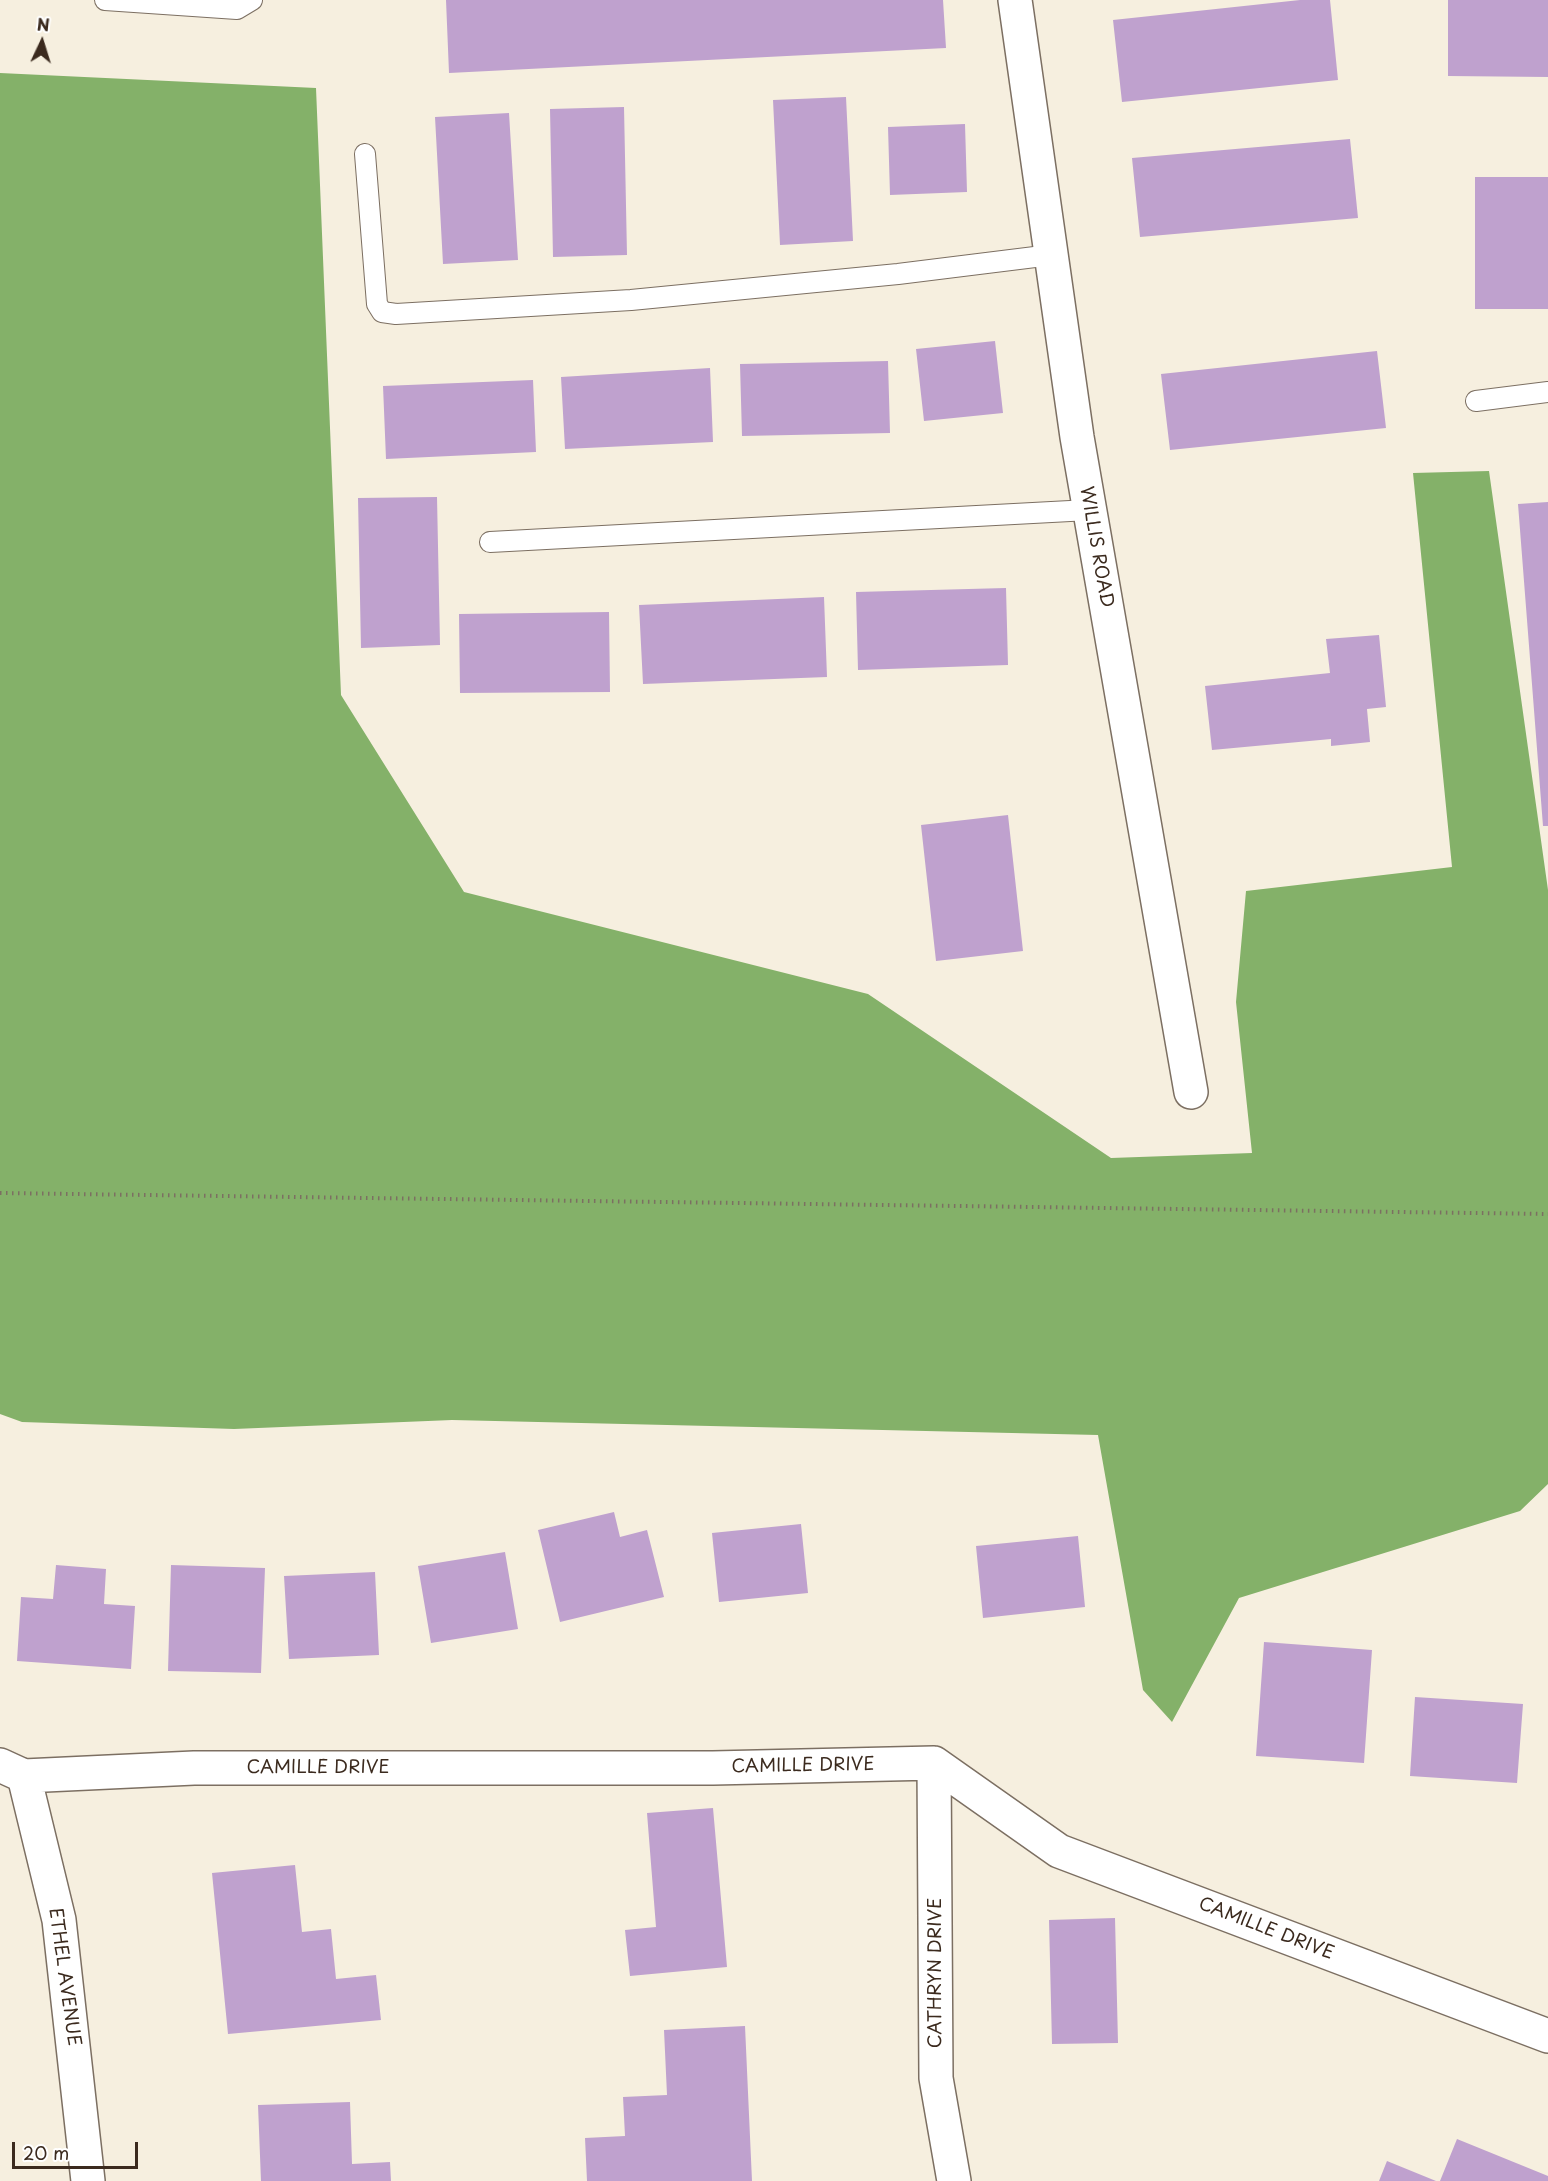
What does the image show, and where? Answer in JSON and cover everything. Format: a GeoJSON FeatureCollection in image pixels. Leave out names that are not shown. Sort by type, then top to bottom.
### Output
{"type":"FeatureCollection","features":[{"type":"Feature","properties":{"kind":"street","name":"WILLIS ROAD"},"geometry":{"type":"LineString","coordinates":[[1015,0],[1077,437],[1191,1092]]}},
{"type":"Feature","properties":{"kind":"street","name":"CAMILLE DRIVE"},"geometry":{"type":"LineString","coordinates":[[12,1770],[702,1768],[934,1764],[1059,1851],[1548,2036]]}},
{"type":"Feature","properties":{"kind":"street","name":"CATHRYN DRIVE"},"geometry":{"type":"LineString","coordinates":[[934,1764],[936,2078],[954,2181]]}},
{"type":"Feature","properties":{"kind":"street","name":"ETHEL AVENUE"},"geometry":{"type":"LineString","coordinates":[[12,1770],[59,1920],[88,2181]]}},
{"type":"Feature","properties":{"kind":"lane"},"geometry":{"type":"LineString","coordinates":[[105,0],[244,4]]}},
{"type":"Feature","properties":{"kind":"lane"},"geometry":{"type":"LineString","coordinates":[[365,154],[377,304],[382,312],[396,314],[631,300],[898,274],[1051,255]]}},
{"type":"Feature","properties":{"kind":"lane"},"geometry":{"type":"LineString","coordinates":[[1476,401],[1548,392]]}},
{"type":"Feature","properties":{"kind":"lane"},"geometry":{"type":"LineString","coordinates":[[490,542],[1089,510]]}},
{"type":"Feature","properties":{"kind":"path"},"geometry":{"type":"LineString","coordinates":[[0,1193],[1548,1214]]}},
{"type":"Feature","properties":{"kind":"green space"},"geometry":{"type":"Polygon","coordinates":[[[0,73],[316,88],[341,695],[464,892],[868,994],[1111,1158],[1252,1153],[1236,1002],[1246,891],[1452,867],[1413,473],[1489,471],[1548,890],[1548,1484],[1520,1511],[1239,1598],[1172,1722],[1143,1690],[1098,1435],[452,1420],[234,1429],[22,1422],[0,1414],[0,73]]]}},
{"type":"Feature","properties":{"kind":"building"},"geometry":{"type":"Polygon","coordinates":[[[446,0],[943,0],[946,48],[449,73],[446,0]]]}},
{"type":"Feature","properties":{"kind":"building"},"geometry":{"type":"Polygon","coordinates":[[[1300,0],[1330,0],[1338,80],[1122,102],[1113,20],[1300,0]]]}},
{"type":"Feature","properties":{"kind":"building"},"geometry":{"type":"Polygon","coordinates":[[[1448,0],[1548,0],[1548,77],[1448,76],[1448,0]]]}},
{"type":"Feature","properties":{"kind":"building"},"geometry":{"type":"Polygon","coordinates":[[[846,97],[853,241],[780,245],[773,100],[846,97]]]}},
{"type":"Feature","properties":{"kind":"building"},"geometry":{"type":"Polygon","coordinates":[[[624,107],[627,255],[553,257],[550,109],[624,107]]]}},
{"type":"Feature","properties":{"kind":"building"},"geometry":{"type":"Polygon","coordinates":[[[509,113],[518,260],[443,264],[435,117],[509,113]]]}},
{"type":"Feature","properties":{"kind":"building"},"geometry":{"type":"Polygon","coordinates":[[[965,124],[967,192],[890,195],[888,127],[965,124]]]}},
{"type":"Feature","properties":{"kind":"building"},"geometry":{"type":"Polygon","coordinates":[[[1350,139],[1358,218],[1140,237],[1132,158],[1350,139]]]}},
{"type":"Feature","properties":{"kind":"building"},"geometry":{"type":"Polygon","coordinates":[[[1475,177],[1548,177],[1548,309],[1475,309],[1475,177]]]}},
{"type":"Feature","properties":{"kind":"building"},"geometry":{"type":"Polygon","coordinates":[[[995,341],[1003,413],[924,421],[916,349],[995,341]]]}},
{"type":"Feature","properties":{"kind":"building"},"geometry":{"type":"Polygon","coordinates":[[[1377,351],[1386,428],[1170,450],[1161,374],[1377,351]]]}},
{"type":"Feature","properties":{"kind":"building"},"geometry":{"type":"Polygon","coordinates":[[[888,361],[890,433],[742,436],[740,364],[888,361]]]}},
{"type":"Feature","properties":{"kind":"building"},"geometry":{"type":"Polygon","coordinates":[[[710,368],[713,442],[565,449],[561,377],[710,368]]]}},
{"type":"Feature","properties":{"kind":"building"},"geometry":{"type":"Polygon","coordinates":[[[533,380],[536,452],[386,459],[383,386],[533,380]]]}},
{"type":"Feature","properties":{"kind":"building"},"geometry":{"type":"Polygon","coordinates":[[[437,497],[440,645],[361,648],[358,498],[437,497]]]}},
{"type":"Feature","properties":{"kind":"building"},"geometry":{"type":"Polygon","coordinates":[[[1548,502],[1548,826],[1543,826],[1518,504],[1548,502]]]}},
{"type":"Feature","properties":{"kind":"building"},"geometry":{"type":"Polygon","coordinates":[[[1006,588],[1008,665],[858,670],[856,592],[1006,588]]]}},
{"type":"Feature","properties":{"kind":"building"},"geometry":{"type":"Polygon","coordinates":[[[824,597],[827,677],[643,684],[639,605],[824,597]]]}},
{"type":"Feature","properties":{"kind":"building"},"geometry":{"type":"Polygon","coordinates":[[[609,612],[610,692],[460,693],[459,614],[609,612]]]}},
{"type":"Feature","properties":{"kind":"building"},"geometry":{"type":"Polygon","coordinates":[[[1379,635],[1386,707],[1367,709],[1370,742],[1331,746],[1331,739],[1212,750],[1205,686],[1330,673],[1326,639],[1379,635]]]}},
{"type":"Feature","properties":{"kind":"building"},"geometry":{"type":"Polygon","coordinates":[[[1008,815],[1023,951],[936,961],[921,825],[1008,815]]]}},
{"type":"Feature","properties":{"kind":"building"},"geometry":{"type":"Polygon","coordinates":[[[614,1512],[620,1537],[647,1530],[664,1597],[560,1622],[538,1530],[614,1512]]]}},
{"type":"Feature","properties":{"kind":"building"},"geometry":{"type":"Polygon","coordinates":[[[801,1524],[808,1593],[719,1602],[712,1533],[801,1524]]]}},
{"type":"Feature","properties":{"kind":"building"},"geometry":{"type":"Polygon","coordinates":[[[1078,1536],[1085,1607],[983,1618],[976,1546],[1078,1536]]]}},
{"type":"Feature","properties":{"kind":"building"},"geometry":{"type":"Polygon","coordinates":[[[505,1552],[518,1629],[431,1643],[418,1566],[505,1552]]]}},
{"type":"Feature","properties":{"kind":"building"},"geometry":{"type":"Polygon","coordinates":[[[56,1565],[106,1569],[104,1604],[135,1606],[131,1669],[17,1661],[21,1597],[53,1599],[56,1565]]]}},
{"type":"Feature","properties":{"kind":"building"},"geometry":{"type":"Polygon","coordinates":[[[171,1565],[265,1568],[261,1673],[168,1671],[171,1565]]]}},
{"type":"Feature","properties":{"kind":"building"},"geometry":{"type":"Polygon","coordinates":[[[375,1572],[379,1655],[289,1659],[284,1576],[375,1572]]]}},
{"type":"Feature","properties":{"kind":"building"},"geometry":{"type":"Polygon","coordinates":[[[1264,1642],[1372,1650],[1364,1763],[1256,1756],[1264,1642]]]}},
{"type":"Feature","properties":{"kind":"building"},"geometry":{"type":"Polygon","coordinates":[[[1415,1697],[1523,1704],[1517,1783],[1410,1776],[1415,1697]]]}},
{"type":"Feature","properties":{"kind":"building"},"geometry":{"type":"Polygon","coordinates":[[[713,1808],[727,1967],[630,1976],[625,1930],[656,1927],[647,1813],[713,1808]]]}},
{"type":"Feature","properties":{"kind":"building"},"geometry":{"type":"Polygon","coordinates":[[[295,1865],[302,1932],[331,1929],[336,1979],[376,1975],[381,2020],[228,2034],[212,1873],[295,1865]]]}},
{"type":"Feature","properties":{"kind":"building"},"geometry":{"type":"Polygon","coordinates":[[[1115,1918],[1118,2043],[1052,2044],[1049,1920],[1115,1918]]]}},
{"type":"Feature","properties":{"kind":"building"},"geometry":{"type":"Polygon","coordinates":[[[745,2026],[752,2181],[587,2181],[585,2138],[625,2136],[623,2097],[667,2095],[664,2030],[745,2026]]]}},
{"type":"Feature","properties":{"kind":"building"},"geometry":{"type":"Polygon","coordinates":[[[350,2102],[352,2164],[390,2162],[391,2181],[261,2181],[258,2105],[350,2102]]]}},
{"type":"Feature","properties":{"kind":"building"},"geometry":{"type":"Polygon","coordinates":[[[1457,2139],[1548,2176],[1548,2181],[1440,2181],[1457,2139]]]}},
{"type":"Feature","properties":{"kind":"building"},"geometry":{"type":"Polygon","coordinates":[[[1387,2161],[1436,2181],[1379,2181],[1387,2161]]]}}]}
